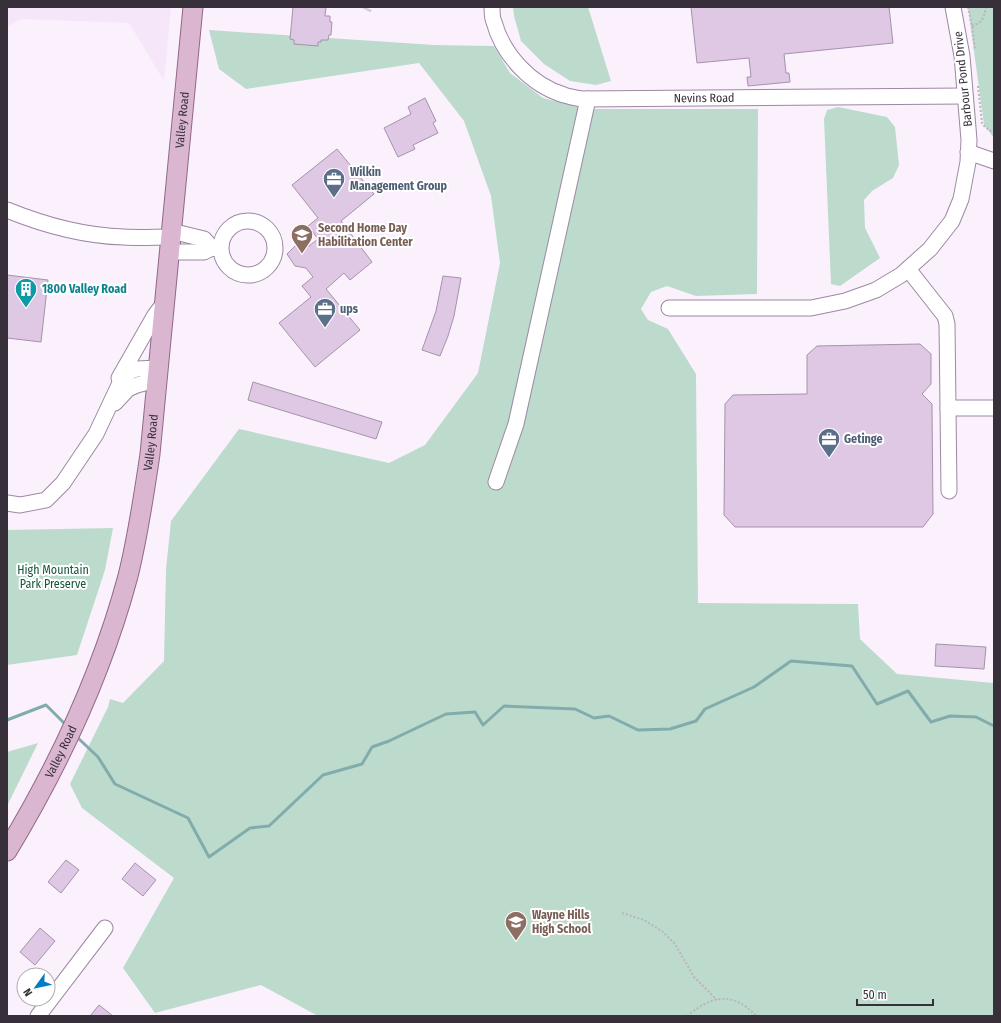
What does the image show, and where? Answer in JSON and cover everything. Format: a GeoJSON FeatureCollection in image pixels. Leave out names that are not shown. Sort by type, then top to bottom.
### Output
{"type":"FeatureCollection","features":[{"type":"Feature","properties":{"kind":"main road","name":"Valley Road"},"geometry":{"type":"LineString","coordinates":[[7,851],[26,819],[72,731],[114,622],[128,577],[143,505],[150,454],[193,7]]}},
{"type":"Feature","properties":{"kind":"street","name":"Nevins Road"},"geometry":{"type":"LineString","coordinates":[[492,7],[493,22],[510,56],[525,73],[543,86],[563,95],[588,99],[965,96]]}},
{"type":"Feature","properties":{"kind":"street","name":"Barbour Pond Drive"},"geometry":{"type":"LineString","coordinates":[[669,308],[811,308],[845,301],[876,290],[901,275],[930,249],[952,221],[961,199],[968,162],[962,56],[953,7]]}},
{"type":"Feature","properties":{"kind":"street"},"geometry":{"type":"LineString","coordinates":[[496,482],[516,424],[588,99]]}},
{"type":"Feature","properties":{"kind":"street"},"geometry":{"type":"LineString","coordinates":[[968,152],[994,161]]}},
{"type":"Feature","properties":{"kind":"street"},"geometry":{"type":"LineString","coordinates":[[7,210],[24,217],[76,232],[124,238],[170,240],[204,239],[216,249],[204,252],[170,240]]}},
{"type":"Feature","properties":{"kind":"street"},"geometry":{"type":"LineString","coordinates":[[908,269],[945,316],[947,324],[949,491]]}},
{"type":"Feature","properties":{"kind":"street"},"geometry":{"type":"LineString","coordinates":[[7,504],[20,505],[46,500],[63,483],[96,434],[106,413],[116,384],[155,316],[165,302]]}},
{"type":"Feature","properties":{"kind":"street"},"geometry":{"type":"LineString","coordinates":[[106,413],[128,389],[157,374]]}},
{"type":"Feature","properties":{"kind":"street"},"geometry":{"type":"LineString","coordinates":[[948,408],[994,408]]}},
{"type":"Feature","properties":{"kind":"street"},"geometry":{"type":"LineString","coordinates":[[38,1016],[105,928]]}},
{"type":"Feature","properties":{"kind":"path"},"geometry":{"type":"LineString","coordinates":[[968,7],[972,26],[975,56]]}},
{"type":"Feature","properties":{"kind":"path"},"geometry":{"type":"LineString","coordinates":[[972,26],[982,20],[986,7]]}},
{"type":"Feature","properties":{"kind":"path"},"geometry":{"type":"LineString","coordinates":[[978,86],[982,123],[994,133]]}},
{"type":"Feature","properties":{"kind":"path"},"geometry":{"type":"LineString","coordinates":[[622,913],[644,920],[663,932],[675,944],[694,978],[717,1000]]}},
{"type":"Feature","properties":{"kind":"path"},"geometry":{"type":"LineString","coordinates":[[687,1016],[710,1000],[727,999],[742,1004],[757,1016]]}},
{"type":"Feature","properties":{"kind":"shaded area"},"geometry":{"type":"Polygon","coordinates":[[[7,7],[171,7],[164,81],[129,23],[21,19],[7,27],[7,7]]]}},
{"type":"Feature","properties":{"kind":"green space"},"geometry":{"type":"Polygon","coordinates":[[[513,7],[588,7],[611,81],[596,85],[570,81],[544,64],[521,41],[513,7]]]}},
{"type":"Feature","properties":{"kind":"green space"},"geometry":{"type":"Polygon","coordinates":[[[968,7],[994,7],[994,138],[984,125],[968,7]]]}},
{"type":"Feature","properties":{"kind":"green space"},"geometry":{"type":"Polygon","coordinates":[[[209,30],[434,45],[494,46],[510,73],[543,98],[586,109],[758,109],[757,294],[696,296],[667,286],[651,292],[641,309],[648,320],[668,329],[696,374],[698,603],[858,604],[860,639],[897,674],[994,683],[994,1016],[318,1016],[261,985],[155,1013],[123,968],[174,878],[82,808],[70,784],[108,707],[110,699],[123,703],[164,661],[166,569],[171,521],[239,429],[389,463],[425,445],[478,373],[500,263],[491,196],[464,121],[419,63],[246,89],[219,69],[209,30]]]}},
{"type":"Feature","properties":{"kind":"green space"},"geometry":{"type":"Polygon","coordinates":[[[838,107],[887,117],[895,127],[899,165],[893,178],[872,191],[864,200],[865,228],[880,258],[840,286],[831,284],[824,119],[827,110],[838,107]]]}},
{"type":"Feature","properties":{"kind":"green space","name":"High Mountain Park Preserve"},"geometry":{"type":"Polygon","coordinates":[[[113,528],[105,570],[77,655],[7,665],[7,530],[113,528]]]}},
{"type":"Feature","properties":{"kind":"green space"},"geometry":{"type":"Polygon","coordinates":[[[38,743],[7,806],[7,752],[38,743]]]}},
{"type":"Feature","properties":{"kind":"building"},"geometry":{"type":"Polygon","coordinates":[[[293,7],[326,7],[325,16],[330,16],[330,22],[332,22],[331,35],[329,35],[328,40],[321,40],[321,42],[318,42],[318,46],[294,44],[294,40],[290,39],[293,7]]]}},
{"type":"Feature","properties":{"kind":"building"},"geometry":{"type":"Polygon","coordinates":[[[691,7],[889,7],[893,43],[784,54],[786,73],[789,73],[790,82],[748,86],[747,77],[751,77],[749,58],[697,63],[691,7]]]}},
{"type":"Feature","properties":{"kind":"building"},"geometry":{"type":"Polygon","coordinates":[[[425,98],[436,121],[433,123],[438,133],[413,145],[415,149],[398,157],[384,128],[411,114],[408,107],[425,98]]]}},
{"type":"Feature","properties":{"kind":"building"},"geometry":{"type":"Polygon","coordinates":[[[337,149],[374,194],[341,221],[372,262],[350,280],[344,273],[326,289],[360,330],[315,367],[279,323],[311,297],[302,286],[313,277],[306,268],[295,266],[287,254],[296,245],[309,246],[318,239],[308,226],[318,218],[292,185],[337,149]]]}},
{"type":"Feature","properties":{"kind":"building","name":"1800 Valley Road"},"geometry":{"type":"Polygon","coordinates":[[[7,275],[48,280],[41,342],[7,338],[7,275]]]}},
{"type":"Feature","properties":{"kind":"building"},"geometry":{"type":"Polygon","coordinates":[[[443,276],[461,278],[454,316],[440,356],[422,350],[436,311],[443,276]]]}},
{"type":"Feature","properties":{"kind":"building","name":"Getinge"},"geometry":{"type":"Polygon","coordinates":[[[920,344],[931,354],[931,384],[922,394],[932,404],[933,514],[923,527],[735,527],[724,515],[725,404],[733,395],[807,394],[807,355],[817,346],[920,344]]]}},
{"type":"Feature","properties":{"kind":"building"},"geometry":{"type":"Polygon","coordinates":[[[253,382],[382,422],[376,439],[248,400],[253,382]]]}},
{"type":"Feature","properties":{"kind":"building"},"geometry":{"type":"Polygon","coordinates":[[[936,644],[986,647],[984,669],[935,666],[936,644]]]}},
{"type":"Feature","properties":{"kind":"building"},"geometry":{"type":"Polygon","coordinates":[[[66,860],[79,870],[61,893],[48,882],[66,860]]]}},
{"type":"Feature","properties":{"kind":"building"},"geometry":{"type":"Polygon","coordinates":[[[135,863],[156,880],[143,896],[122,879],[135,863]]]}},
{"type":"Feature","properties":{"kind":"building"},"geometry":{"type":"Polygon","coordinates":[[[40,928],[55,941],[35,965],[20,952],[40,928]]]}},
{"type":"Feature","properties":{"kind":"building"},"geometry":{"type":"Polygon","coordinates":[[[99,1005],[113,1016],[90,1016],[99,1005]]]}},
{"type":"Feature","properties":{"kind":"waterway"},"geometry":{"type":"LineString","coordinates":[[78,738],[98,757],[115,784],[188,818],[209,857],[250,828],[269,826],[323,775],[362,764],[372,747],[389,741],[446,714],[475,712],[483,725],[504,706],[575,709],[594,718],[609,716],[638,730],[670,729],[696,721],[705,709],[754,687],[791,661],[852,666],[877,704],[908,691],[931,722],[950,716],[976,717],[994,726]]}},
{"type":"Feature","properties":{"kind":"waterway"},"geometry":{"type":"LineString","coordinates":[[7,720],[46,705],[65,724]]}},
{"type":"Feature","properties":{"kind":"place","name":"Wilkin Management Group"},"geometry":{"type":"Point","coordinates":[334,198]}},
{"type":"Feature","properties":{"kind":"place","name":"Second Home Day Habilitation Center"},"geometry":{"type":"Point","coordinates":[302,254]}},
{"type":"Feature","properties":{"kind":"place","name":"1800 Valley Road"},"geometry":{"type":"Point","coordinates":[26,308]}},
{"type":"Feature","properties":{"kind":"place","name":"ups"},"geometry":{"type":"Point","coordinates":[325,328]}},
{"type":"Feature","properties":{"kind":"place","name":"Getinge"},"geometry":{"type":"Point","coordinates":[829,458]}},
{"type":"Feature","properties":{"kind":"place","name":"Wayne Hills High School"},"geometry":{"type":"Point","coordinates":[516,942]}}]}
